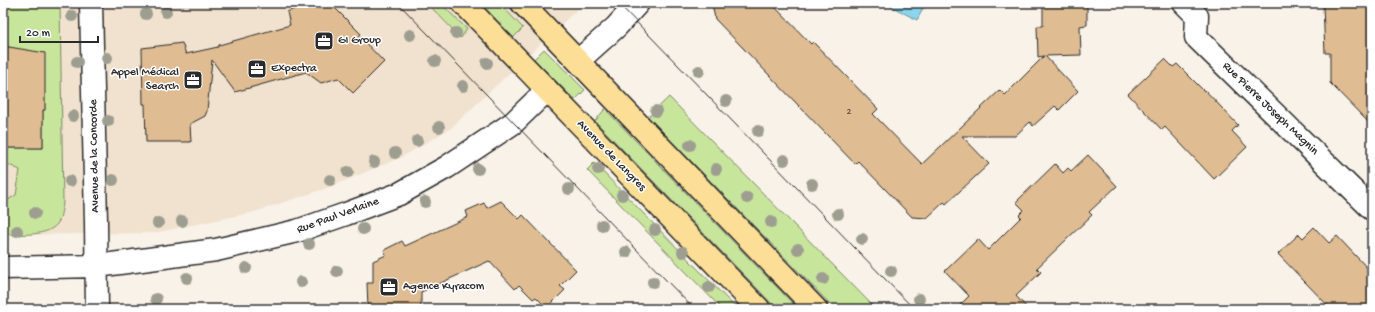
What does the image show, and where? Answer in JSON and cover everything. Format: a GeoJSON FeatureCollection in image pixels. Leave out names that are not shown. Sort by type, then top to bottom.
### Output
{"type":"FeatureCollection","features":[{"type":"Feature","properties":{"kind":"main road","name":"Avenue de Langres"},"geometry":{"type":"LineString","coordinates":[[463,3],[759,309]]}},
{"type":"Feature","properties":{"kind":"main road"},"geometry":{"type":"LineString","coordinates":[[522,3],[816,309]]}},
{"type":"Feature","properties":{"kind":"street","name":"Avenue de la Concorde"},"geometry":{"type":"LineString","coordinates":[[91,3],[97,309]]}},
{"type":"Feature","properties":{"kind":"street"},"geometry":{"type":"LineString","coordinates":[[578,61],[616,27],[638,3]]}},
{"type":"Feature","properties":{"kind":"street","name":"Rue Pierre Joseph Magnin"},"geometry":{"type":"LineString","coordinates":[[1184,3],[1197,16],[1196,36],[1372,209]]}},
{"type":"Feature","properties":{"kind":"street","name":"Rue Paul Verlaine"},"geometry":{"type":"LineString","coordinates":[[3,268],[97,266],[216,250],[287,234],[399,194],[447,167],[513,123],[547,90]]}},
{"type":"Feature","properties":{"kind":"shaded area"},"geometry":{"type":"Polygon","coordinates":[[[3,3],[584,3],[451,128],[402,157],[330,187],[255,212],[154,233],[3,235],[3,3]]]}},
{"type":"Feature","properties":{"kind":"green space"},"geometry":{"type":"Polygon","coordinates":[[[3,3],[60,3],[63,203],[59,221],[55,226],[42,233],[3,234],[3,203],[16,195],[20,170],[3,162],[3,150],[6,150],[7,148],[43,148],[43,110],[45,110],[44,54],[3,46],[3,3]]]}},
{"type":"Feature","properties":{"kind":"green space"},"geometry":{"type":"Polygon","coordinates":[[[427,3],[440,3],[467,29],[461,38],[427,3]]]}},
{"type":"Feature","properties":{"kind":"green space"},"geometry":{"type":"Polygon","coordinates":[[[481,3],[499,3],[523,28],[513,38],[481,3]]]}},
{"type":"Feature","properties":{"kind":"green space"},"geometry":{"type":"Polygon","coordinates":[[[544,49],[585,90],[575,100],[534,59],[544,49]]]}},
{"type":"Feature","properties":{"kind":"green space"},"geometry":{"type":"Polygon","coordinates":[[[669,97],[876,309],[835,309],[648,117],[669,97]]]}},
{"type":"Feature","properties":{"kind":"green space"},"geometry":{"type":"Polygon","coordinates":[[[605,109],[798,309],[777,309],[595,121],[605,109]]]}},
{"type":"Feature","properties":{"kind":"green space"},"geometry":{"type":"Polygon","coordinates":[[[594,163],[737,309],[722,309],[587,170],[594,163]]]}},
{"type":"Feature","properties":{"kind":"water"},"geometry":{"type":"Polygon","coordinates":[[[885,3],[926,3],[917,20],[885,3]]]}},
{"type":"Feature","properties":{"kind":"building"},"geometry":{"type":"Polygon","coordinates":[[[308,3],[330,3],[361,34],[359,36],[384,62],[353,93],[338,78],[321,83],[306,72],[235,92],[212,60],[207,111],[205,116],[190,124],[191,142],[146,142],[145,104],[143,104],[142,48],[182,43],[186,54],[218,47],[219,45],[290,25],[287,12],[308,3]]]}},
{"type":"Feature","properties":{"kind":"building"},"geometry":{"type":"Polygon","coordinates":[[[712,3],[771,3],[811,44],[813,42],[878,109],[873,114],[922,164],[1000,90],[1005,95],[1044,56],[1038,57],[1037,26],[1043,26],[1043,3],[1087,3],[1087,25],[1080,26],[1081,55],[1045,56],[1078,91],[1059,110],[1055,106],[1033,126],[1030,122],[1015,136],[962,136],[989,164],[946,204],[944,202],[927,218],[912,217],[858,161],[855,164],[715,19],[712,3]]]}},
{"type":"Feature","properties":{"kind":"building"},"geometry":{"type":"Polygon","coordinates":[[[1330,3],[1371,3],[1372,126],[1330,83],[1330,53],[1325,53],[1323,5],[1330,5],[1330,3]]]}},
{"type":"Feature","properties":{"kind":"building"},"geometry":{"type":"Polygon","coordinates":[[[3,46],[45,53],[43,148],[3,148],[3,46]]]}},
{"type":"Feature","properties":{"kind":"building"},"geometry":{"type":"Polygon","coordinates":[[[1165,59],[1173,67],[1177,64],[1204,91],[1205,90],[1238,125],[1232,131],[1247,147],[1214,179],[1165,127],[1162,130],[1128,94],[1165,59]]]}},
{"type":"Feature","properties":{"kind":"building"},"geometry":{"type":"Polygon","coordinates":[[[1088,155],[1117,186],[1089,212],[1092,215],[1037,268],[1041,272],[1016,296],[1028,309],[956,309],[969,296],[945,271],[978,239],[988,250],[1021,217],[1019,215],[1024,210],[1016,202],[1055,164],[1063,173],[1068,168],[1071,171],[1088,155]]]}},
{"type":"Feature","properties":{"kind":"building"},"geometry":{"type":"Polygon","coordinates":[[[501,201],[519,219],[523,215],[576,270],[560,286],[565,290],[547,308],[536,297],[533,299],[519,285],[515,289],[489,261],[421,292],[421,309],[368,309],[367,283],[373,283],[373,261],[386,255],[384,250],[402,241],[405,246],[468,217],[466,211],[484,203],[487,208],[501,201]]]}},
{"type":"Feature","properties":{"kind":"building"},"geometry":{"type":"Polygon","coordinates":[[[1314,227],[1329,243],[1337,236],[1372,273],[1372,309],[1331,309],[1278,254],[1299,234],[1303,238],[1314,227]]]}},
{"type":"Feature","properties":{"kind":"tram line"},"geometry":{"type":"LineString","coordinates":[[398,3],[694,309]]}},
{"type":"Feature","properties":{"kind":"tram line"},"geometry":{"type":"LineString","coordinates":[[618,3],[914,309]]}},
{"type":"Feature","properties":{"kind":"place","name":"GI Group"},"geometry":{"type":"Point","coordinates":[324,41]}},
{"type":"Feature","properties":{"kind":"place","name":"Expectra"},"geometry":{"type":"Point","coordinates":[257,69]}},
{"type":"Feature","properties":{"kind":"place","name":"Appel Médical Search"},"geometry":{"type":"Point","coordinates":[193,80]}},
{"type":"Feature","properties":{"kind":"place","name":"Agence Kyracom"},"geometry":{"type":"Point","coordinates":[389,287]}}]}
